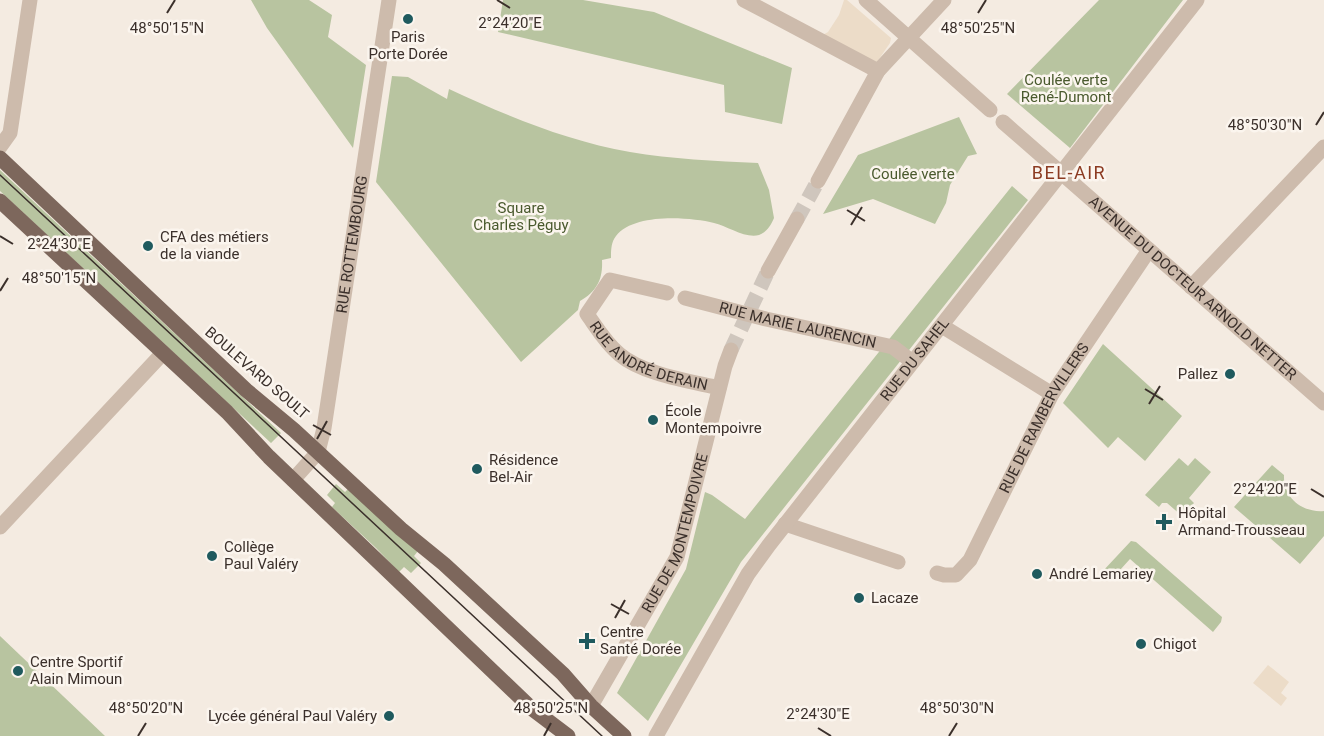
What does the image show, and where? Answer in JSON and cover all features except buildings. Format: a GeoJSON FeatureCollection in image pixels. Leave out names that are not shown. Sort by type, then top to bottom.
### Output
{"type":"FeatureCollection","features":[{"type":"Feature","properties":{"kind":"main road","name":"BOULEVARD SOULT"},"geometry":{"type":"LineString","coordinates":[[0,158],[246,390],[318,452],[401,529],[438,558],[563,674],[591,706],[624,736]]}},
{"type":"Feature","properties":{"kind":"main road"},"geometry":{"type":"LineString","coordinates":[[3,209],[227,412],[269,457],[531,708],[568,736]]}},
{"type":"Feature","properties":{"kind":"street"},"geometry":{"type":"LineString","coordinates":[[0,147],[10,133],[30,0]]}},
{"type":"Feature","properties":{"kind":"street","name":"RUE ROTTEMBOURG"},"geometry":{"type":"LineString","coordinates":[[293,480],[318,452],[324,428],[389,0]]}},
{"type":"Feature","properties":{"kind":"street"},"geometry":{"type":"LineString","coordinates":[[744,0],[878,71]]}},
{"type":"Feature","properties":{"kind":"street"},"geometry":{"type":"LineString","coordinates":[[866,0],[990,110]]}},
{"type":"Feature","properties":{"kind":"street"},"geometry":{"type":"LineString","coordinates":[[818,181],[878,71],[944,0]]}},
{"type":"Feature","properties":{"kind":"street","name":"RUE DU SAHEL"},"geometry":{"type":"LineString","coordinates":[[656,736],[748,574],[1197,0]]}},
{"type":"Feature","properties":{"kind":"street","name":"AVENUE DU DOCTEUR ARNOLD NETTER"},"geometry":{"type":"LineString","coordinates":[[1003,122],[1324,403]]}},
{"type":"Feature","properties":{"kind":"street"},"geometry":{"type":"LineString","coordinates":[[1191,287],[1324,147]]}},
{"type":"Feature","properties":{"kind":"street"},"geometry":{"type":"LineString","coordinates":[[768,271],[797,219]]}},
{"type":"Feature","properties":{"kind":"street","name":"RUE DE RAMBERVILLERS"},"geometry":{"type":"LineString","coordinates":[[937,573],[944,576],[956,574],[970,560],[1052,394],[1149,250]]}},
{"type":"Feature","properties":{"kind":"street","name":"RUE ANDRÉ DERAIN"},"geometry":{"type":"LineString","coordinates":[[667,293],[610,280],[587,314],[606,342],[621,356],[638,365],[667,375],[719,388]]}},
{"type":"Feature","properties":{"kind":"street","name":"RUE MARIE LAURENCIN"},"geometry":{"type":"LineString","coordinates":[[685,298],[766,319],[893,347],[906,357]]}},
{"type":"Feature","properties":{"kind":"street"},"geometry":{"type":"LineString","coordinates":[[942,326],[1052,394]]}},
{"type":"Feature","properties":{"kind":"street","name":"RUE DE MONTEMPOIVRE"},"geometry":{"type":"LineString","coordinates":[[591,706],[677,557],[719,388],[731,350]]}},
{"type":"Feature","properties":{"kind":"street"},"geometry":{"type":"LineString","coordinates":[[0,527],[163,353]]}},
{"type":"Feature","properties":{"kind":"street"},"geometry":{"type":"LineString","coordinates":[[785,524],[898,562]]}},
{"type":"Feature","properties":{"kind":"green space"},"geometry":{"type":"Polygon","coordinates":[[[251,0],[309,0],[332,15],[328,37],[366,65],[353,148],[267,28],[251,0]]]}},
{"type":"Feature","properties":{"kind":"green space"},"geometry":{"type":"Polygon","coordinates":[[[503,0],[583,0],[654,12],[792,68],[782,124],[725,112],[724,85],[498,32],[503,0]]]}},
{"type":"Feature","properties":{"kind":"green space","name":"Coulée verte René-Dumont"},"geometry":{"type":"Polygon","coordinates":[[[1099,0],[1183,0],[1070,148],[1007,94],[1099,0]]]}},
{"type":"Feature","properties":{"kind":"green space","name":"Square Charles Péguy"},"geometry":{"type":"Polygon","coordinates":[[[392,76],[408,77],[447,99],[449,89],[538,126],[607,147],[662,156],[758,163],[769,190],[774,218],[766,230],[754,236],[742,234],[714,223],[677,218],[648,220],[624,229],[613,241],[611,258],[602,260],[600,279],[595,289],[580,301],[578,310],[521,362],[376,182],[392,76]]]}},
{"type":"Feature","properties":{"kind":"green space","name":"Coulée verte"},"geometry":{"type":"Polygon","coordinates":[[[959,117],[977,154],[968,156],[950,185],[946,203],[935,224],[873,199],[823,214],[858,155],[959,117]]]}},
{"type":"Feature","properties":{"kind":"green space"},"geometry":{"type":"Polygon","coordinates":[[[0,170],[281,433],[271,443],[0,191],[0,170]]]}},
{"type":"Feature","properties":{"kind":"green space"},"geometry":{"type":"Polygon","coordinates":[[[1012,186],[1028,200],[741,562],[648,721],[617,693],[686,569],[705,492],[745,519],[1012,186]]]}},
{"type":"Feature","properties":{"kind":"green space"},"geometry":{"type":"Polygon","coordinates":[[[1103,344],[1182,416],[1145,461],[1118,437],[1108,448],[1063,403],[1103,344]]]}},
{"type":"Feature","properties":{"kind":"green space"},"geometry":{"type":"Polygon","coordinates":[[[1179,458],[1188,466],[1195,458],[1211,472],[1189,498],[1194,503],[1182,516],[1167,503],[1162,503],[1159,507],[1145,495],[1179,458]]]}},
{"type":"Feature","properties":{"kind":"green space"},"geometry":{"type":"Polygon","coordinates":[[[1272,465],[1284,475],[1287,491],[1296,502],[1302,507],[1324,511],[1324,536],[1300,564],[1234,507],[1272,465]]]}},
{"type":"Feature","properties":{"kind":"green space"},"geometry":{"type":"Polygon","coordinates":[[[336,484],[345,492],[348,489],[418,551],[414,556],[421,563],[411,573],[404,567],[399,572],[332,507],[335,503],[327,495],[336,484]]]}},
{"type":"Feature","properties":{"kind":"green space"},"geometry":{"type":"Polygon","coordinates":[[[1131,541],[1136,542],[1222,617],[1213,632],[1130,559],[1110,581],[1102,572],[1131,541]]]}},
{"type":"Feature","properties":{"kind":"green space","name":"Centre Sportif Alain Mimoun"},"geometry":{"type":"Polygon","coordinates":[[[0,636],[105,736],[0,736],[0,636]]]}},
{"type":"Feature","properties":{"kind":"shaded area"},"geometry":{"type":"Polygon","coordinates":[[[844,0],[847,0],[891,38],[877,62],[821,36],[828,32],[839,15],[844,0]]]}},
{"type":"Feature","properties":{"kind":"shaded area"},"geometry":{"type":"Polygon","coordinates":[[[1268,665],[1289,682],[1281,693],[1287,698],[1281,706],[1253,683],[1268,665]]]}},
{"type":"Feature","properties":{"kind":"tunnel"},"geometry":{"type":"LineString","coordinates":[[797,219],[818,181]]}},
{"type":"Feature","properties":{"kind":"tunnel"},"geometry":{"type":"LineString","coordinates":[[731,350],[768,271]]}},
{"type":"Feature","properties":{"kind":"tram line"},"geometry":{"type":"LineString","coordinates":[[0,175],[602,736]]}},
{"type":"Feature","properties":{"kind":"place","name":"Paris Porte Dorée"},"geometry":{"type":"Point","coordinates":[408,19]}},
{"type":"Feature","properties":{"kind":"place","name":"CFA des métiers de la viande"},"geometry":{"type":"Point","coordinates":[148,246]}},
{"type":"Feature","properties":{"kind":"place","name":"Pallez"},"geometry":{"type":"Point","coordinates":[1230,374]}},
{"type":"Feature","properties":{"kind":"place","name":"École Montempoivre"},"geometry":{"type":"Point","coordinates":[653,420]}},
{"type":"Feature","properties":{"kind":"place","name":"Résidence Bel-Air"},"geometry":{"type":"Point","coordinates":[477,469]}},
{"type":"Feature","properties":{"kind":"place","name":"Hôpital Armand-Trousseau"},"geometry":{"type":"Point","coordinates":[1164,522]}},
{"type":"Feature","properties":{"kind":"place","name":"Collège Paul Valéry"},"geometry":{"type":"Point","coordinates":[212,556]}},
{"type":"Feature","properties":{"kind":"place","name":"André Lemariey"},"geometry":{"type":"Point","coordinates":[1037,574]}},
{"type":"Feature","properties":{"kind":"place","name":"Lacaze"},"geometry":{"type":"Point","coordinates":[859,598]}},
{"type":"Feature","properties":{"kind":"place","name":"Centre Santé Dorée"},"geometry":{"type":"Point","coordinates":[587,641]}},
{"type":"Feature","properties":{"kind":"place","name":"Chigot"},"geometry":{"type":"Point","coordinates":[1141,644]}},
{"type":"Feature","properties":{"kind":"place","name":"Centre Sportif Alain Mimoun"},"geometry":{"type":"Point","coordinates":[18,671]}},
{"type":"Feature","properties":{"kind":"place","name":"Lycée général Paul Valéry"},"geometry":{"type":"Point","coordinates":[389,716]}},
{"type":"Feature","properties":{"kind":"district","name":"BEL-AIR"},"geometry":{"type":"Point","coordinates":[1069,172]}}]}
